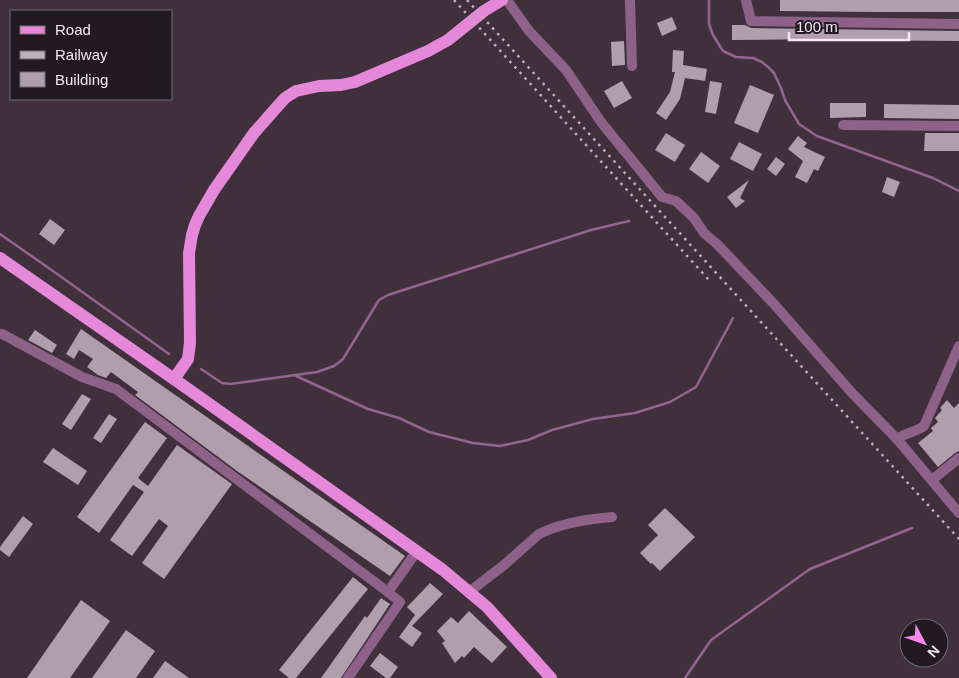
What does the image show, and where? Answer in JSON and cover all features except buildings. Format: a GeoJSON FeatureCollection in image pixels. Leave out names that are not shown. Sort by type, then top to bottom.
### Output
{"type":"FeatureCollection","features":[{"type":"Feature","properties":{"kind":"main road"},"geometry":{"type":"LineString","coordinates":[[191,391],[186,382],[190,343],[190,253],[192,235],[199,216],[214,190],[254,133],[285,98],[296,91],[355,82],[428,51],[448,40],[480,14],[502,0]]}},
{"type":"Feature","properties":{"kind":"main road"},"geometry":{"type":"LineString","coordinates":[[0,258],[417,551],[487,607],[551,678]]}},
{"type":"Feature","properties":{"kind":"main road"},"geometry":{"type":"LineString","coordinates":[[174,379],[188,359]]}},
{"type":"Feature","properties":{"kind":"street"},"geometry":{"type":"LineString","coordinates":[[507,0],[529,30],[566,70],[601,122],[662,197],[676,201],[694,218],[704,233],[717,244],[774,304],[852,393],[897,439],[959,513]]}},
{"type":"Feature","properties":{"kind":"street"},"geometry":{"type":"LineString","coordinates":[[630,0],[632,66]]}},
{"type":"Feature","properties":{"kind":"street"},"geometry":{"type":"LineString","coordinates":[[746,0],[751,21],[959,24]]}},
{"type":"Feature","properties":{"kind":"street"},"geometry":{"type":"LineString","coordinates":[[843,124],[959,126]]}},
{"type":"Feature","properties":{"kind":"street"},"geometry":{"type":"LineString","coordinates":[[2,334],[82,377],[116,389],[400,602],[348,678]]}},
{"type":"Feature","properties":{"kind":"street"},"geometry":{"type":"LineString","coordinates":[[897,439],[924,426],[959,346]]}},
{"type":"Feature","properties":{"kind":"street"},"geometry":{"type":"LineString","coordinates":[[932,480],[959,458]]}},
{"type":"Feature","properties":{"kind":"street"},"geometry":{"type":"LineString","coordinates":[[470,592],[540,534],[574,523],[612,517]]}},
{"type":"Feature","properties":{"kind":"street"},"geometry":{"type":"LineString","coordinates":[[388,592],[417,551]]}},
{"type":"Feature","properties":{"kind":"waterway"},"geometry":{"type":"LineString","coordinates":[[709,0],[709,24],[713,35],[723,51],[736,57],[753,58],[768,67],[774,73],[785,100],[799,124],[817,136],[933,178],[959,191]]}},
{"type":"Feature","properties":{"kind":"waterway"},"geometry":{"type":"LineString","coordinates":[[201,369],[222,383],[231,384],[317,372],[334,366],[343,359],[379,300],[388,295],[591,230],[629,221]]}},
{"type":"Feature","properties":{"kind":"waterway"},"geometry":{"type":"LineString","coordinates":[[0,234],[169,354]]}},
{"type":"Feature","properties":{"kind":"waterway"},"geometry":{"type":"LineString","coordinates":[[294,375],[368,409],[399,418],[429,432],[473,443],[500,446],[528,440],[552,430],[593,419],[635,413],[670,402],[696,387],[733,318]]}},
{"type":"Feature","properties":{"kind":"waterway"},"geometry":{"type":"LineString","coordinates":[[685,678],[711,640],[810,569],[912,528]]}},
{"type":"Feature","properties":{"kind":"railway"},"geometry":{"type":"LineString","coordinates":[[454,0],[709,280]]}},
{"type":"Feature","properties":{"kind":"railway"},"geometry":{"type":"LineString","coordinates":[[467,0],[959,539]]}}]}
